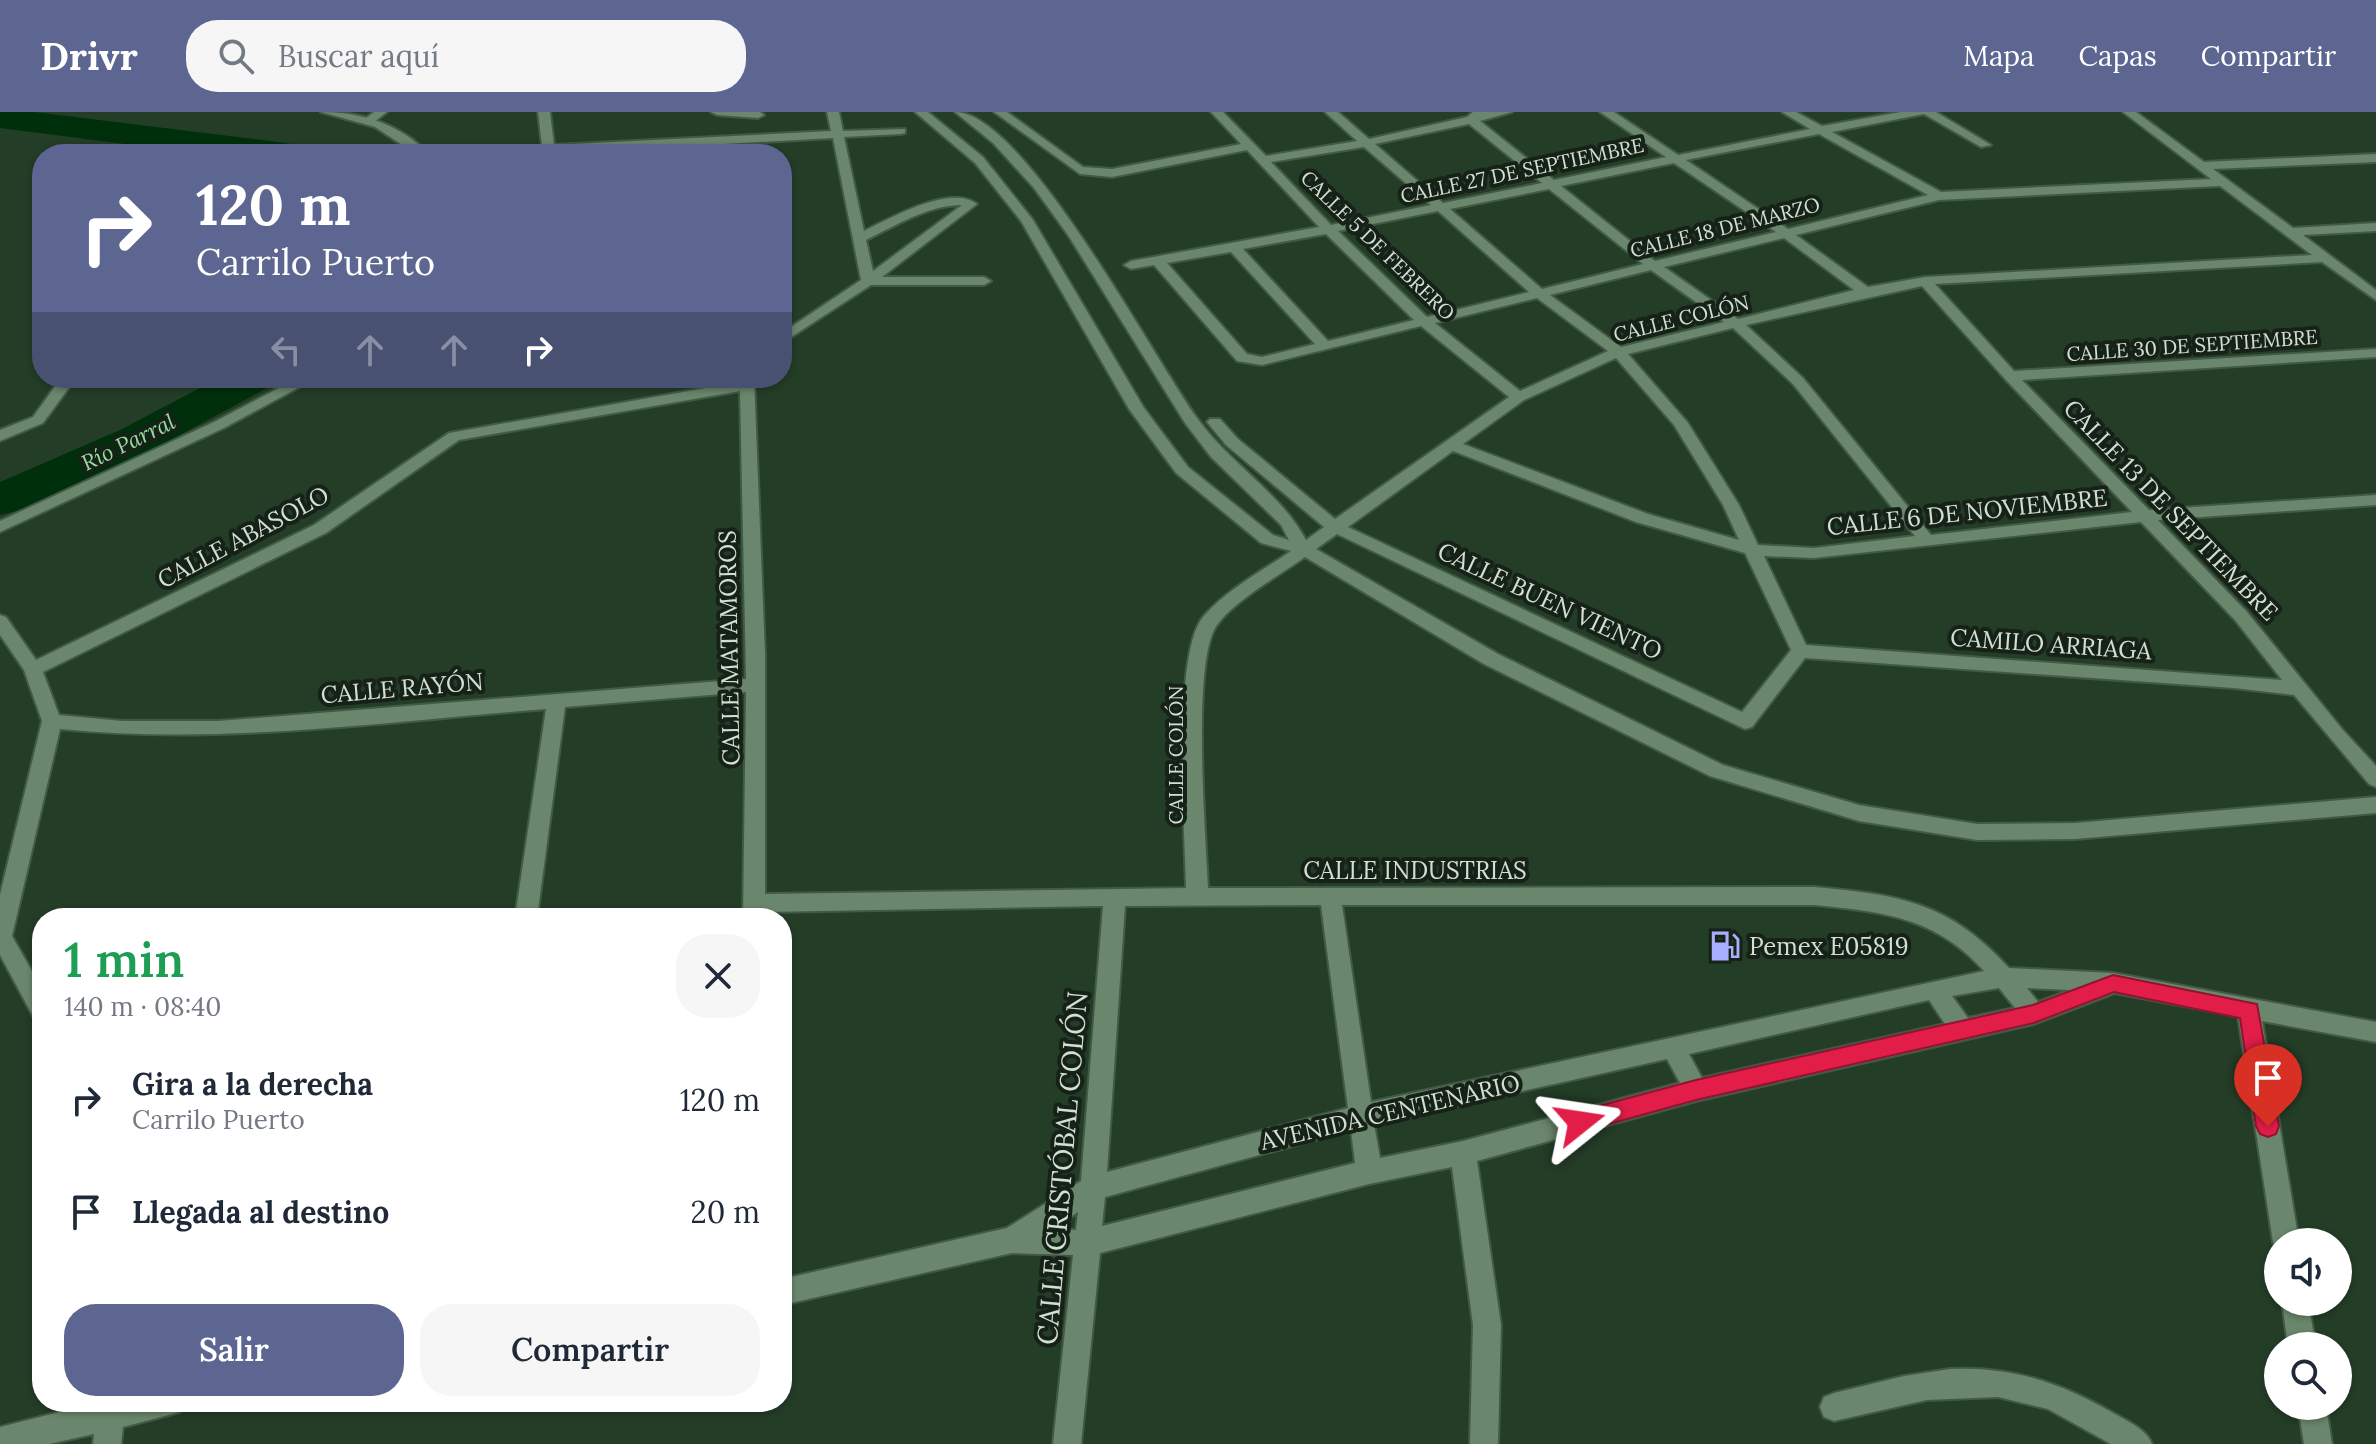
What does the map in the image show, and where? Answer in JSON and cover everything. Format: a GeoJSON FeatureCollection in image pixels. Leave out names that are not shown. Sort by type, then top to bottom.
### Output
{"type":"FeatureCollection","features":[{"type":"Feature","properties":{"kind":"street"},"geometry":{"type":"LineString","coordinates":[[327,112],[376,116],[410,144]]}},
{"type":"Feature","properties":{"kind":"street"},"geometry":{"type":"LineString","coordinates":[[544,112],[547,144]]}},
{"type":"Feature","properties":{"kind":"street"},"geometry":{"type":"LineString","coordinates":[[717,112],[761,113],[751,144]]}},
{"type":"Feature","properties":{"kind":"street"},"geometry":{"type":"LineString","coordinates":[[833,112],[868,281]]}},
{"type":"Feature","properties":{"kind":"street"},"geometry":{"type":"LineString","coordinates":[[921,112],[979,160],[1027,220],[1137,409],[1182,470],[1267,539],[1303,549],[1491,659],[1717,771],[1859,813],[1977,832],[2075,831],[2376,805]]}},
{"type":"Feature","properties":{"kind":"street"},"geometry":{"type":"LineString","coordinates":[[961,112],[997,141],[1038,185],[1074,234],[1190,420],[1217,454],[1288,522],[1303,549]]}},
{"type":"Feature","properties":{"kind":"street"},"geometry":{"type":"LineString","coordinates":[[1000,112],[1069,164],[1094,173],[1112,173],[1249,146]]}},
{"type":"Feature","properties":{"kind":"street","name":"CALLE 5 DE FEBRERO"},"geometry":{"type":"LineString","coordinates":[[1217,112],[1328,229],[1422,320],[1519,397]]}},
{"type":"Feature","properties":{"kind":"street"},"geometry":{"type":"LineString","coordinates":[[1331,112],[1539,293],[1618,352],[1695,445],[1754,550],[1800,651]]}},
{"type":"Feature","properties":{"kind":"street"},"geometry":{"type":"LineString","coordinates":[[1265,160],[1366,143],[1475,116],[1506,112]]}},
{"type":"Feature","properties":{"kind":"street"},"geometry":{"type":"LineString","coordinates":[[1606,112],[1786,233],[1865,292]]}},
{"type":"Feature","properties":{"kind":"street"},"geometry":{"type":"LineString","coordinates":[[1788,112],[1939,196]]}},
{"type":"Feature","properties":{"kind":"street","name":"CALLE 27 DE SEPTIEMBRE"},"geometry":{"type":"LineString","coordinates":[[1131,265],[1441,208],[1672,159],[1920,112]]}},
{"type":"Feature","properties":{"kind":"street"},"geometry":{"type":"LineString","coordinates":[[1928,112],[1985,145]]}},
{"type":"Feature","properties":{"kind":"street"},"geometry":{"type":"LineString","coordinates":[[2129,112],[2376,296]]}},
{"type":"Feature","properties":{"kind":"street"},"geometry":{"type":"LineString","coordinates":[[1475,116],[1554,186],[1652,265],[1738,325],[1798,381],[1927,541]]}},
{"type":"Feature","properties":{"kind":"street"},"geometry":{"type":"LineString","coordinates":[[665,144],[901,131]]}},
{"type":"Feature","properties":{"kind":"street"},"geometry":{"type":"LineString","coordinates":[[2204,166],[2376,158]]}},
{"type":"Feature","properties":{"kind":"street","name":"CALLE 18 DE MARZO"},"geometry":{"type":"LineString","coordinates":[[1158,261],[1242,358],[1262,361],[1939,196],[2226,182]]}},
{"type":"Feature","properties":{"kind":"street"},"geometry":{"type":"LineString","coordinates":[[792,332],[868,281],[969,207],[970,202],[959,201],[916,212],[861,238]]}},
{"type":"Feature","properties":{"kind":"street"},"geometry":{"type":"LineString","coordinates":[[2291,232],[2376,227]]}},
{"type":"Feature","properties":{"kind":"street"},"geometry":{"type":"LineString","coordinates":[[1233,246],[1323,344]]}},
{"type":"Feature","properties":{"kind":"street","name":"CALLE COLÓN"},"geometry":{"type":"LineString","coordinates":[[1197,897],[1193,692],[1197,650],[1209,622],[1232,601],[1333,526],[1519,397],[1618,352],[1865,292],[1925,281],[2325,258]]}},
{"type":"Feature","properties":{"kind":"street"},"geometry":{"type":"LineString","coordinates":[[868,281],[984,281]]}},
{"type":"Feature","properties":{"kind":"street","name":"CALLE 13 DE SEPTIEMBRE"},"geometry":{"type":"LineString","coordinates":[[1925,281],[2010,376],[2241,616],[2284,667],[2298,689],[2376,779]]}},
{"type":"Feature","properties":{"kind":"street","name":"CALLE 30 DE SEPTIEMBRE"},"geometry":{"type":"LineString","coordinates":[[2010,376],[2376,353]]}},
{"type":"Feature","properties":{"kind":"street"},"geometry":{"type":"LineString","coordinates":[[0,436],[22,430],[38,420],[62,388]]}},
{"type":"Feature","properties":{"kind":"street"},"geometry":{"type":"LineString","coordinates":[[0,527],[219,425],[290,388]]}},
{"type":"Feature","properties":{"kind":"street","name":"CALLE ABASOLO"},"geometry":{"type":"LineString","coordinates":[[33,669],[320,529],[441,441],[466,432],[712,388]]}},
{"type":"Feature","properties":{"kind":"street","name":"CALLE MATAMOROS"},"geometry":{"type":"LineString","coordinates":[[746,388],[756,685],[754,908]]}},
{"type":"Feature","properties":{"kind":"street","name":"CALLE BUEN VIENTO"},"geometry":{"type":"LineString","coordinates":[[1215,422],[1232,442],[1333,526],[1745,722],[1800,651]]}},
{"type":"Feature","properties":{"kind":"street","name":"CALLE 6 DE NOVIEMBRE"},"geometry":{"type":"LineString","coordinates":[[1452,445],[1642,518],[1754,550],[1814,553],[2144,516],[2376,500]]}},
{"type":"Feature","properties":{"kind":"street"},"geometry":{"type":"LineString","coordinates":[[0,621],[33,669],[52,721],[1,936],[32,993]]}},
{"type":"Feature","properties":{"kind":"street","name":"CAMILO ARRIAGA"},"geometry":{"type":"LineString","coordinates":[[1800,651],[2218,680],[2298,689]]}},
{"type":"Feature","properties":{"kind":"street","name":"CALLE RAYÓN"},"geometry":{"type":"LineString","coordinates":[[52,721],[122,728],[218,728],[756,685]]}},
{"type":"Feature","properties":{"kind":"street"},"geometry":{"type":"LineString","coordinates":[[527,908],[556,702]]}},
{"type":"Feature","properties":{"kind":"street"},"geometry":{"type":"LineString","coordinates":[[1330,896],[1369,1172]]}},
{"type":"Feature","properties":{"kind":"street","name":"CALLE INDUSTRIAS"},"geometry":{"type":"LineString","coordinates":[[792,909],[1115,897],[1815,896],[1915,910],[1944,922],[1982,952],[2034,1014]]}},
{"type":"Feature","properties":{"kind":"street","name":"CALLE CRISTÓBAL COLÓN"},"geometry":{"type":"LineString","coordinates":[[1067,1444],[1093,1188],[1115,897]]}},
{"type":"Feature","properties":{"kind":"street","name":"AVENIDA CENTENARIO"},"geometry":{"type":"LineString","coordinates":[[1012,1240],[1093,1188],[1360,1116],[1934,989],[2005,977],[2113,983],[2249,1011],[2376,1032]]}},
{"type":"Feature","properties":{"kind":"street","name":"AVENIDA CENTENARIO"},"geometry":{"type":"LineString","coordinates":[[792,1290],[1012,1240],[1087,1243],[1369,1172],[1463,1153],[1696,1090],[2034,1014],[2113,983]]}},
{"type":"Feature","properties":{"kind":"street"},"geometry":{"type":"LineString","coordinates":[[1934,989],[1964,1031]]}},
{"type":"Feature","properties":{"kind":"street"},"geometry":{"type":"LineString","coordinates":[[2249,1011],[2284,1228]]}},
{"type":"Feature","properties":{"kind":"street"},"geometry":{"type":"LineString","coordinates":[[1673,1047],[1696,1090]]}},
{"type":"Feature","properties":{"kind":"street"},"geometry":{"type":"LineString","coordinates":[[1463,1153],[1487,1325],[1484,1444]]}},
{"type":"Feature","properties":{"kind":"street"},"geometry":{"type":"LineString","coordinates":[[1834,1407],[1935,1383],[1969,1381],[2024,1387],[2080,1410],[2138,1444]]}},
{"type":"Feature","properties":{"kind":"street"},"geometry":{"type":"LineString","coordinates":[[0,1441],[98,1412]]}},
{"type":"Feature","properties":{"kind":"street"},"geometry":{"type":"LineString","coordinates":[[107,1444],[111,1412]]}},
{"type":"Feature","properties":{"kind":"street"},"geometry":{"type":"LineString","coordinates":[[2314,1420],[2318,1444]]}},
{"type":"Feature","properties":{"kind":"waterway","name":"Río Parral"},"geometry":{"type":"LineString","coordinates":[[0,118],[207,144]]}},
{"type":"Feature","properties":{"kind":"waterway","name":"Río Parral"},"geometry":{"type":"LineString","coordinates":[[0,500],[136,440],[234,388]]}},
{"type":"Feature","properties":{"kind":"place","name":"Pemex E05819"},"geometry":{"type":"Point","coordinates":[1725,946]}},
{"type":"Feature","properties":{"kind":"route"},"geometry":{"type":"LineString","coordinates":[[1580,1122],[1696,1090],[2034,1014],[2113,983],[2249,1011],[2268,1126]]}}]}
